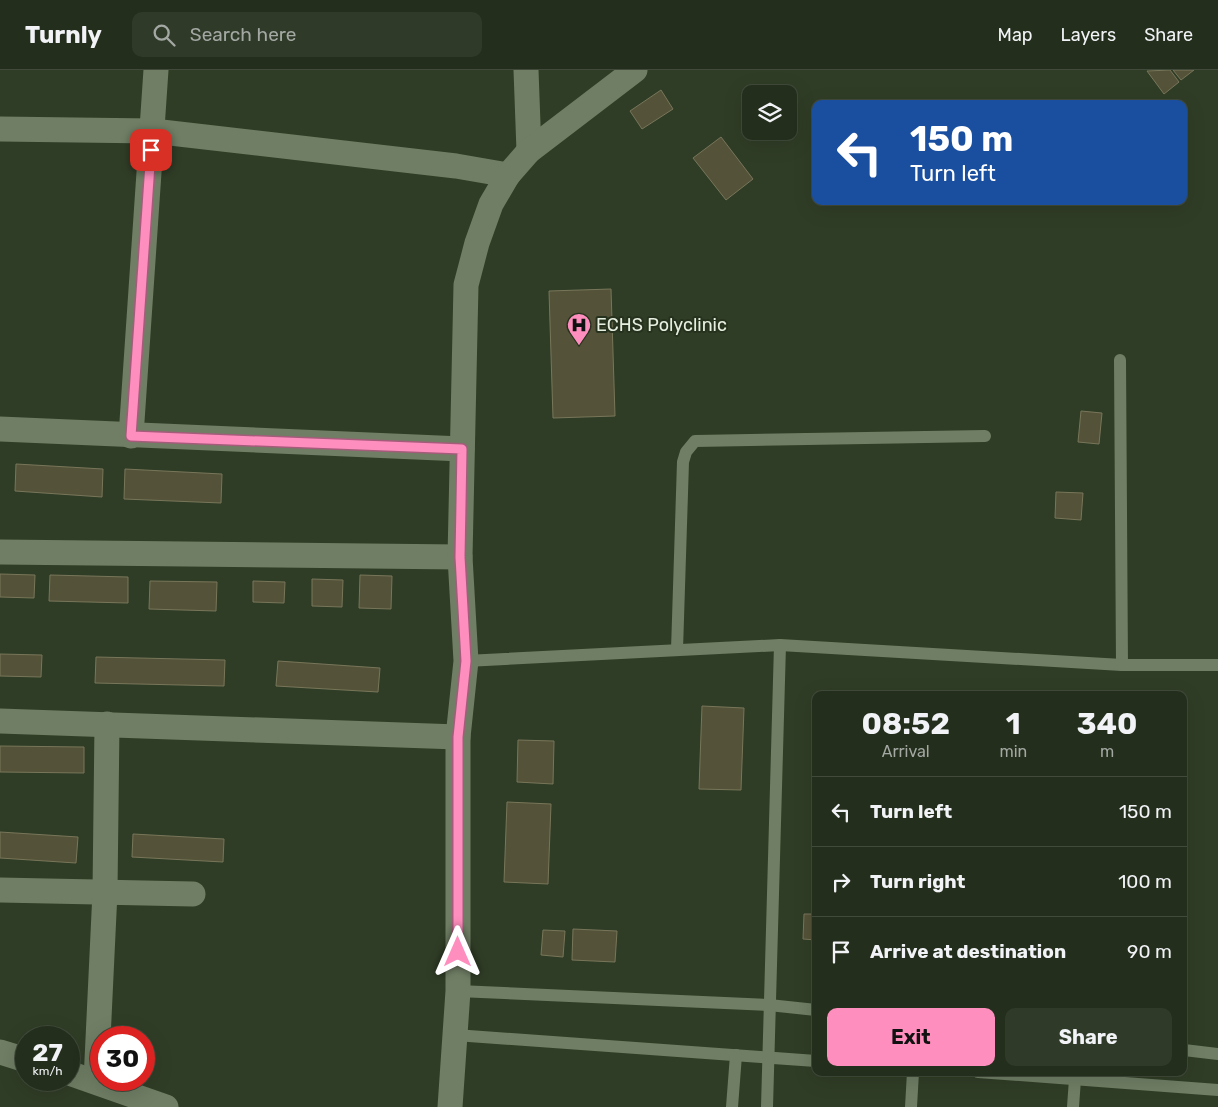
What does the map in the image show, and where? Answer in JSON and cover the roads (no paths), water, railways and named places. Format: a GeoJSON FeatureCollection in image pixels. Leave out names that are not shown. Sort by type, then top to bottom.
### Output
{"type":"FeatureCollection","features":[{"type":"Feature","properties":{"kind":"street"},"geometry":{"type":"LineString","coordinates":[[131,436],[156,70]]}},
{"type":"Feature","properties":{"kind":"street"},"geometry":{"type":"LineString","coordinates":[[526,70],[529,151]]}},
{"type":"Feature","properties":{"kind":"street"},"geometry":{"type":"LineString","coordinates":[[450,1107],[458,991],[458,737],[466,661],[460,557],[466,285],[477,243],[491,204],[508,175],[529,151],[635,70]]}},
{"type":"Feature","properties":{"kind":"street"},"geometry":{"type":"LineString","coordinates":[[0,129],[153,131],[456,166],[508,175]]}},
{"type":"Feature","properties":{"kind":"street"},"geometry":{"type":"LineString","coordinates":[[0,429],[462,449]]}},
{"type":"Feature","properties":{"kind":"street"},"geometry":{"type":"LineString","coordinates":[[0,552],[460,557]]}},
{"type":"Feature","properties":{"kind":"street"},"geometry":{"type":"LineString","coordinates":[[0,720],[458,737]]}},
{"type":"Feature","properties":{"kind":"street"},"geometry":{"type":"LineString","coordinates":[[99,1026],[105,892],[107,724]]}},
{"type":"Feature","properties":{"kind":"street"},"geometry":{"type":"LineString","coordinates":[[0,890],[193,894]]}},
{"type":"Feature","properties":{"kind":"street"},"geometry":{"type":"LineString","coordinates":[[0,1052],[15,1057]]}},
{"type":"Feature","properties":{"kind":"street"},"geometry":{"type":"LineString","coordinates":[[123,1091],[166,1107]]}},
{"type":"Feature","properties":{"kind":"lane"},"geometry":{"type":"LineString","coordinates":[[1120,360],[1122,665]]}},
{"type":"Feature","properties":{"kind":"lane"},"geometry":{"type":"LineString","coordinates":[[677,650],[683,462],[686,452],[695,441],[985,436]]}},
{"type":"Feature","properties":{"kind":"lane"},"geometry":{"type":"LineString","coordinates":[[767,1107],[780,645]]}},
{"type":"Feature","properties":{"kind":"lane"},"geometry":{"type":"LineString","coordinates":[[466,661],[780,645],[1122,665],[1218,665]]}},
{"type":"Feature","properties":{"kind":"lane"},"geometry":{"type":"LineString","coordinates":[[458,991],[769,1005],[812,1010]]}},
{"type":"Feature","properties":{"kind":"lane"},"geometry":{"type":"LineString","coordinates":[[455,1035],[812,1061]]}},
{"type":"Feature","properties":{"kind":"lane"},"geometry":{"type":"LineString","coordinates":[[1187,1050],[1218,1054]]}},
{"type":"Feature","properties":{"kind":"lane"},"geometry":{"type":"LineString","coordinates":[[732,1107],[736,1055]]}},
{"type":"Feature","properties":{"kind":"lane"},"geometry":{"type":"LineString","coordinates":[[911,1107],[913,1076]]}},
{"type":"Feature","properties":{"kind":"lane"},"geometry":{"type":"LineString","coordinates":[[1026,1076],[1218,1090]]}},
{"type":"Feature","properties":{"kind":"lane"},"geometry":{"type":"LineString","coordinates":[[1073,1107],[1075,1080]]}},
{"type":"Feature","properties":{"kind":"place","name":"ECHS Polyclinic"},"geometry":{"type":"Point","coordinates":[579,346]}}]}
